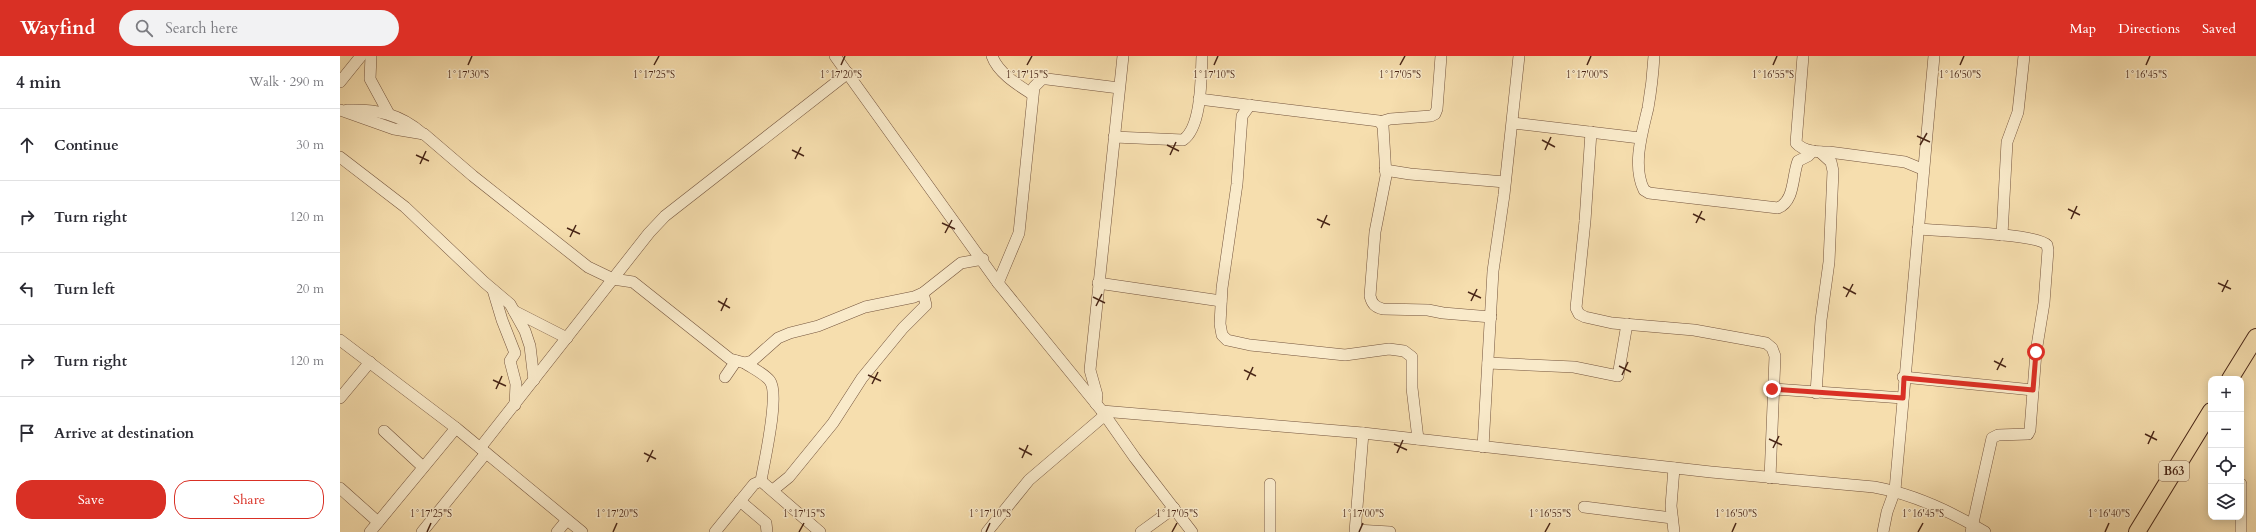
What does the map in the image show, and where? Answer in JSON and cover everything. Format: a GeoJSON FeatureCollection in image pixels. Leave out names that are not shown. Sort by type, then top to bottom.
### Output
{"type":"FeatureCollection","features":[{"type":"Feature","properties":{"kind":"highway"},"geometry":{"type":"LineString","coordinates":[[2232,376],[2255,341]]}},
{"type":"Feature","properties":{"kind":"highway","name":"B63"},"geometry":{"type":"LineString","coordinates":[[2137,532],[2210,412]]}},
{"type":"Feature","properties":{"kind":"street"},"geometry":{"type":"LineString","coordinates":[[340,82],[361,56]]}},
{"type":"Feature","properties":{"kind":"street"},"geometry":{"type":"LineString","coordinates":[[371,56],[370,79],[389,114]]}},
{"type":"Feature","properties":{"kind":"street"},"geometry":{"type":"LineString","coordinates":[[835,56],[983,259],[998,283],[1101,410],[1135,458],[1192,532]]}},
{"type":"Feature","properties":{"kind":"street"},"geometry":{"type":"LineString","coordinates":[[992,56],[1008,76],[1032,94]]}},
{"type":"Feature","properties":{"kind":"street"},"geometry":{"type":"LineString","coordinates":[[1101,410],[1090,370],[1123,56]]}},
{"type":"Feature","properties":{"kind":"street"},"geometry":{"type":"LineString","coordinates":[[1114,137],[1183,140],[1188,136],[1192,129],[1200,99],[1202,56]]}},
{"type":"Feature","properties":{"kind":"street"},"geometry":{"type":"LineString","coordinates":[[1380,122],[1390,119],[1431,116],[1435,114],[1437,109],[1440,56]]}},
{"type":"Feature","properties":{"kind":"street"},"geometry":{"type":"LineString","coordinates":[[1483,447],[1495,252],[1506,182],[1519,56]]}},
{"type":"Feature","properties":{"kind":"street"},"geometry":{"type":"LineString","coordinates":[[1654,56],[1648,107],[1640,138],[1639,169],[1641,185],[1644,190],[1649,193],[1778,208],[1787,201],[1798,161],[1816,151]]}},
{"type":"Feature","properties":{"kind":"street"},"geometry":{"type":"LineString","coordinates":[[1803,56],[1796,143],[1802,148],[1816,151],[1905,162],[1922,169]]}},
{"type":"Feature","properties":{"kind":"street"},"geometry":{"type":"LineString","coordinates":[[1883,532],[1887,512],[1895,490],[1904,378],[1909,342],[1922,169],[1934,56]]}},
{"type":"Feature","properties":{"kind":"street"},"geometry":{"type":"LineString","coordinates":[[2002,235],[2007,142],[2017,118],[2024,56]]}},
{"type":"Feature","properties":{"kind":"street"},"geometry":{"type":"LineString","coordinates":[[422,532],[515,405],[649,233],[665,216],[848,73]]}},
{"type":"Feature","properties":{"kind":"street"},"geometry":{"type":"LineString","coordinates":[[998,283],[1019,233],[1028,151],[1032,94],[1038,82],[1047,79],[1119,88]]}},
{"type":"Feature","properties":{"kind":"street"},"geometry":{"type":"LineString","coordinates":[[1200,99],[1372,118],[1380,122],[1383,126],[1385,170],[1375,232],[1370,296],[1372,303],[1376,307],[1383,309],[1428,310],[1443,313],[1491,317]]}},
{"type":"Feature","properties":{"kind":"street"},"geometry":{"type":"LineString","coordinates":[[1228,102],[1242,116]]}},
{"type":"Feature","properties":{"kind":"street"},"geometry":{"type":"LineString","coordinates":[[1250,105],[1242,116],[1237,184],[1221,301],[1220,324],[1222,335],[1227,340],[1250,345],[1345,355],[1378,349],[1404,351],[1409,353],[1412,357],[1412,388],[1418,439]]}},
{"type":"Feature","properties":{"kind":"street"},"geometry":{"type":"LineString","coordinates":[[340,111],[373,111],[389,114],[412,124],[473,176],[588,267],[613,279],[633,282],[638,285],[730,359],[741,362],[770,380],[773,387],[771,425],[761,481]]}},
{"type":"Feature","properties":{"kind":"street"},"geometry":{"type":"LineString","coordinates":[[340,111],[394,129],[424,134]]}},
{"type":"Feature","properties":{"kind":"street"},"geometry":{"type":"LineString","coordinates":[[1513,123],[1640,138]]}},
{"type":"Feature","properties":{"kind":"street"},"geometry":{"type":"LineString","coordinates":[[1591,132],[1585,221],[1576,308],[1579,314],[1585,317],[1627,324],[1694,330],[1766,343],[1775,356],[1772,389],[1770,478]]}},
{"type":"Feature","properties":{"kind":"street"},"geometry":{"type":"LineString","coordinates":[[1816,151],[1831,162],[1833,171],[1829,262],[1821,320],[1816,393]]}},
{"type":"Feature","properties":{"kind":"street"},"geometry":{"type":"LineString","coordinates":[[340,157],[405,208],[510,304],[525,331],[530,346],[534,380]]}},
{"type":"Feature","properties":{"kind":"street"},"geometry":{"type":"LineString","coordinates":[[1385,170],[1410,174],[1506,182]]}},
{"type":"Feature","properties":{"kind":"street"},"geometry":{"type":"LineString","coordinates":[[1918,230],[2002,235],[2039,240],[2047,245],[2047,276],[2033,390],[2032,423],[2028,434],[1998,435],[1992,438],[1972,528]]}},
{"type":"Feature","properties":{"kind":"street"},"geometry":{"type":"LineString","coordinates":[[725,377],[741,362],[752,361],[778,338],[790,333],[818,326],[865,307],[902,300],[923,293],[960,263],[983,259]]}},
{"type":"Feature","properties":{"kind":"street"},"geometry":{"type":"LineString","coordinates":[[1098,283],[1221,301]]}},
{"type":"Feature","properties":{"kind":"street"},"geometry":{"type":"LineString","coordinates":[[493,290],[502,320],[515,353],[510,361],[516,384],[515,405]]}},
{"type":"Feature","properties":{"kind":"street"},"geometry":{"type":"LineString","coordinates":[[773,490],[789,477],[833,423],[862,378],[903,328],[926,305],[923,293]]}},
{"type":"Feature","properties":{"kind":"street"},"geometry":{"type":"LineString","coordinates":[[514,311],[567,338]]}},
{"type":"Feature","properties":{"kind":"street"},"geometry":{"type":"LineString","coordinates":[[1488,363],[1574,367],[1618,376],[1627,324]]}},
{"type":"Feature","properties":{"kind":"street"},"geometry":{"type":"LineString","coordinates":[[340,340],[456,428],[582,532]]}},
{"type":"Feature","properties":{"kind":"street"},"geometry":{"type":"LineString","coordinates":[[340,398],[370,362]]}},
{"type":"Feature","properties":{"kind":"street"},"geometry":{"type":"LineString","coordinates":[[1904,378],[2033,390]]}},
{"type":"Feature","properties":{"kind":"street"},"geometry":{"type":"LineString","coordinates":[[1772,389],[1903,398]]}},
{"type":"Feature","properties":{"kind":"street"},"geometry":{"type":"LineString","coordinates":[[987,532],[1029,480],[1101,410],[1363,433],[1674,468],[1895,490],[1937,506],[1972,528],[1984,532]]}},
{"type":"Feature","properties":{"kind":"street"},"geometry":{"type":"LineString","coordinates":[[370,532],[456,428]]}},
{"type":"Feature","properties":{"kind":"street"},"geometry":{"type":"LineString","coordinates":[[384,431],[423,467]]}},
{"type":"Feature","properties":{"kind":"street"},"geometry":{"type":"LineString","coordinates":[[1363,433],[1355,531],[1390,532]]}},
{"type":"Feature","properties":{"kind":"street"},"geometry":{"type":"LineString","coordinates":[[1674,468],[1671,506],[1674,532]]}},
{"type":"Feature","properties":{"kind":"street"},"geometry":{"type":"LineString","coordinates":[[761,481],[820,532]]}},
{"type":"Feature","properties":{"kind":"street"},"geometry":{"type":"LineString","coordinates":[[715,532],[754,484],[761,481]]}},
{"type":"Feature","properties":{"kind":"street"},"geometry":{"type":"LineString","coordinates":[[1270,484],[1270,532]]}},
{"type":"Feature","properties":{"kind":"street"},"geometry":{"type":"LineString","coordinates":[[340,488],[378,522]]}},
{"type":"Feature","properties":{"kind":"street"},"geometry":{"type":"LineString","coordinates":[[740,501],[766,523],[767,532]]}},
{"type":"Feature","properties":{"kind":"street"},"geometry":{"type":"LineString","coordinates":[[1584,507],[1672,518]]}},
{"type":"Feature","properties":{"kind":"street"},"geometry":{"type":"LineString","coordinates":[[1141,532],[1174,508]]}},
{"type":"Feature","properties":{"kind":"street"},"geometry":{"type":"LineString","coordinates":[[557,532],[567,520]]}},
{"type":"Feature","properties":{"kind":"street"},"geometry":{"type":"LineString","coordinates":[[2242,520],[2242,532]]}},
{"type":"Feature","properties":{"kind":"route"},"geometry":{"type":"LineString","coordinates":[[1772,389],[1903,398],[1904,378],[2033,390],[2036,352]]}}]}
